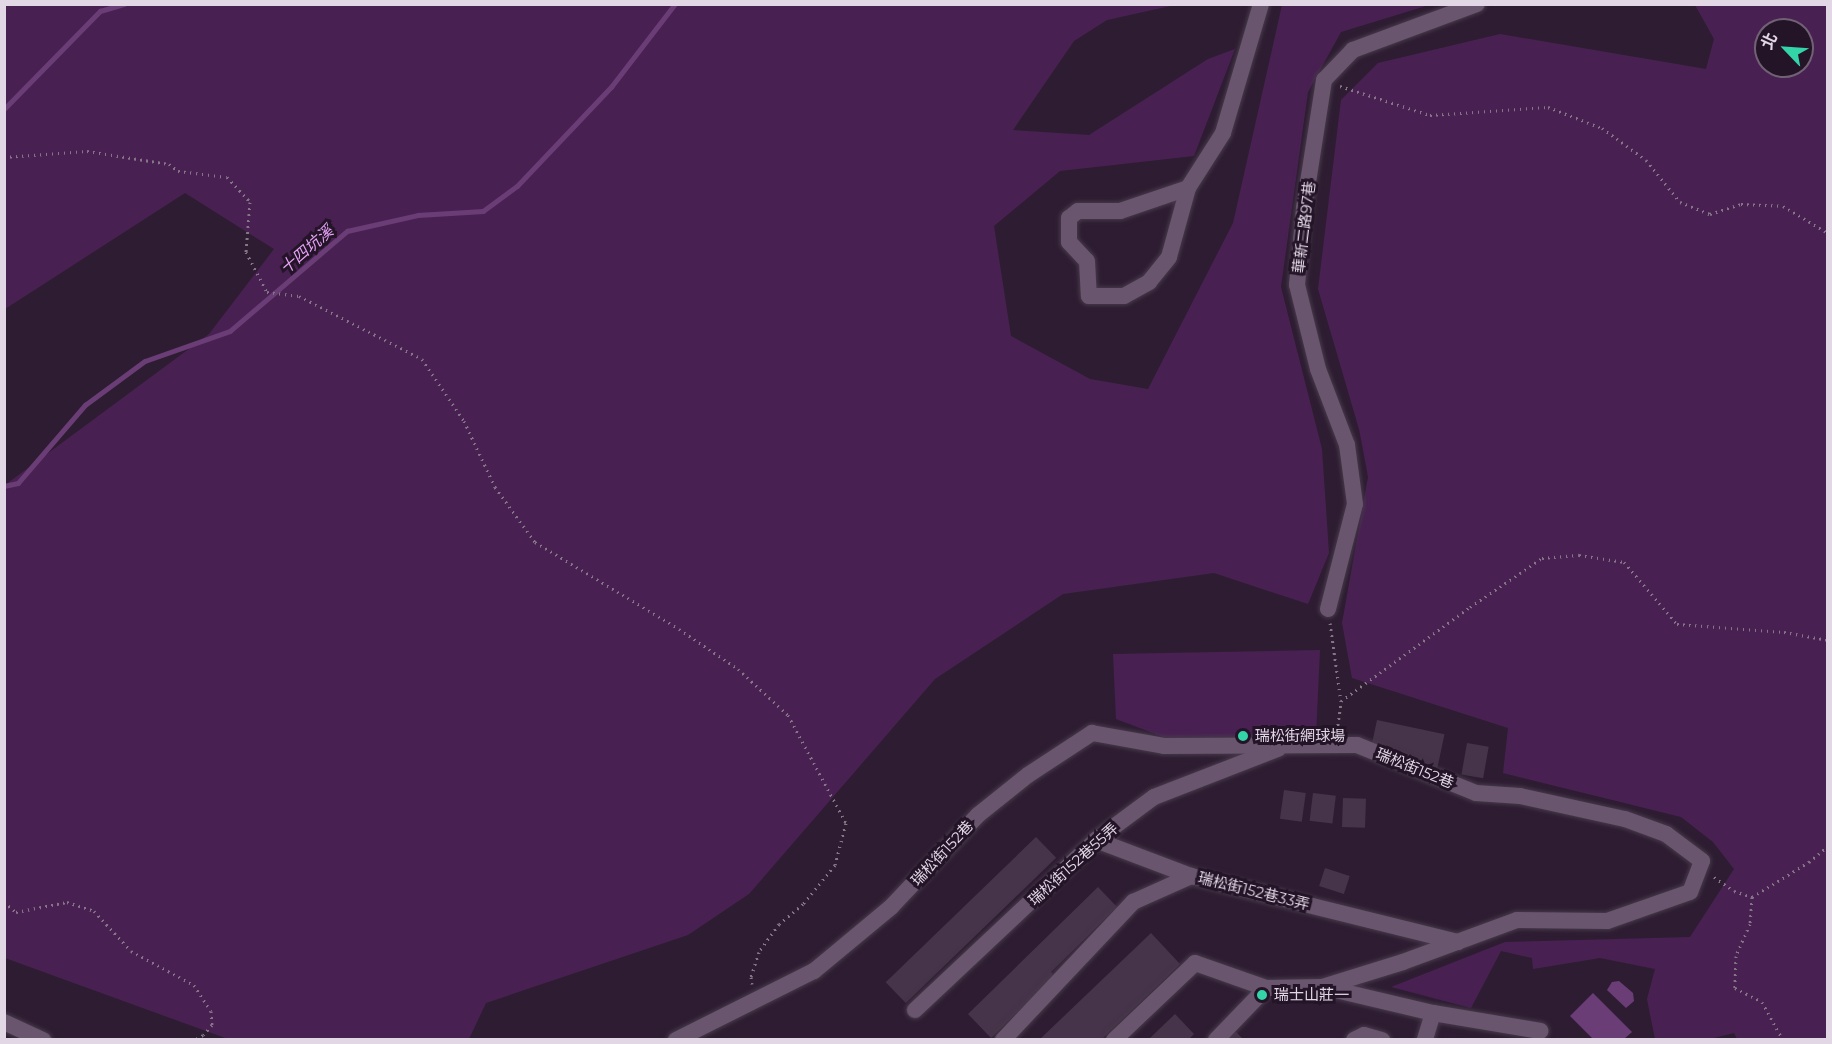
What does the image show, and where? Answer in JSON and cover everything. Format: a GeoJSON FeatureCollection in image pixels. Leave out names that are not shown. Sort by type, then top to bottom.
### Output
{"type":"FeatureCollection","features":[{"type":"Feature","properties":{"kind":"street"},"geometry":{"type":"LineString","coordinates":[[1188,188],[1120,212],[1078,211],[1069,218],[1069,242],[1087,261],[1089,296],[1124,296],[1149,282],[1169,257],[1188,188],[1223,133],[1262,4]]}},
{"type":"Feature","properties":{"kind":"street"},"geometry":{"type":"LineString","coordinates":[[1324,80],[1353,50],[1477,4]]}},
{"type":"Feature","properties":{"kind":"street","name":"華新二路97巷"},"geometry":{"type":"LineString","coordinates":[[1324,80],[1304,208],[1297,285],[1318,369],[1347,445],[1355,504],[1328,609]]}},
{"type":"Feature","properties":{"kind":"street","name":"瑞松街152巷"},"geometry":{"type":"LineString","coordinates":[[676,1040],[814,971],[891,907],[978,815],[1028,775],[1092,733],[1164,746],[1357,745],[1476,793],[1520,796],[1625,819],[1666,834],[1702,861],[1698,870]]}},
{"type":"Feature","properties":{"kind":"street","name":"瑞松街152巷55弄"},"geometry":{"type":"LineString","coordinates":[[915,1010],[1096,840],[1154,797],[1290,744]]}},
{"type":"Feature","properties":{"kind":"street"},"geometry":{"type":"LineString","coordinates":[[1096,840],[1191,876]]}},
{"type":"Feature","properties":{"kind":"street"},"geometry":{"type":"LineString","coordinates":[[1322,987],[1517,920],[1607,921],[1690,892],[1698,870]]}},
{"type":"Feature","properties":{"kind":"street","name":"瑞松街152巷33弄"},"geometry":{"type":"LineString","coordinates":[[1003,1040],[1133,902],[1191,876],[1458,942]]}},
{"type":"Feature","properties":{"kind":"street"},"geometry":{"type":"LineString","coordinates":[[1114,1040],[1194,963],[1266,988],[1322,987],[1433,1013],[1541,1031]]}},
{"type":"Feature","properties":{"kind":"street"},"geometry":{"type":"LineString","coordinates":[[1215,1040],[1266,988]]}},
{"type":"Feature","properties":{"kind":"street"},"geometry":{"type":"LineString","coordinates":[[1425,1040],[1433,1013]]}},
{"type":"Feature","properties":{"kind":"street"},"geometry":{"type":"LineString","coordinates":[[4,1022],[43,1040]]}},
{"type":"Feature","properties":{"kind":"street"},"geometry":{"type":"LineString","coordinates":[[1354,1040],[1364,1035],[1383,1040]]}},
{"type":"Feature","properties":{"kind":"path"},"geometry":{"type":"LineString","coordinates":[[1324,80],[1430,115],[1548,107],[1602,128],[1646,160],[1680,202],[1710,214],[1741,204],[1784,206],[1827,233]]}},
{"type":"Feature","properties":{"kind":"path"},"geometry":{"type":"LineString","coordinates":[[4,157],[87,151],[169,164],[178,171],[227,177],[250,202],[246,252],[267,292],[299,297],[422,359],[464,421],[495,487],[535,542],[679,629],[738,669],[788,715],[846,823],[835,865],[803,904],[779,924],[759,952],[752,977],[754,1001]]}},
{"type":"Feature","properties":{"kind":"path"},"geometry":{"type":"LineString","coordinates":[[1341,701],[1470,607],[1542,558],[1579,555],[1624,562],[1677,624],[1784,632],[1827,640]]}},
{"type":"Feature","properties":{"kind":"path"},"geometry":{"type":"LineString","coordinates":[[1328,609],[1341,701],[1335,745]]}},
{"type":"Feature","properties":{"kind":"path"},"geometry":{"type":"LineString","coordinates":[[1698,870],[1712,876],[1734,891],[1752,897],[1809,862],[1827,846]]}},
{"type":"Feature","properties":{"kind":"path"},"geometry":{"type":"LineString","coordinates":[[1752,897],[1750,924],[1736,956],[1735,988],[1762,1002],[1784,1040]]}},
{"type":"Feature","properties":{"kind":"path"},"geometry":{"type":"LineString","coordinates":[[4,902],[16,912],[67,902],[94,911],[131,951],[194,986],[211,1011],[212,1025],[203,1035],[194,1040]]}},
{"type":"Feature","properties":{"kind":"shaded area"},"geometry":{"type":"Polygon","coordinates":[[[5,5],[1175,5],[1107,20],[1074,41],[1013,130],[1089,135],[1208,59],[1235,49],[1194,156],[1060,171],[994,226],[1011,336],[1090,379],[1148,389],[1233,223],[1282,5],[1429,5],[1341,32],[1308,92],[1281,287],[1322,449],[1329,553],[1308,604],[1214,573],[1063,594],[935,679],[749,894],[688,935],[486,1003],[469,1039],[228,1039],[5,958],[5,485],[209,334],[274,249],[185,193],[5,309],[5,5]]]}},
{"type":"Feature","properties":{"kind":"shaded area"},"geometry":{"type":"Polygon","coordinates":[[[1695,5],[1827,5],[1827,1039],[1737,1039],[1734,1033],[1710,1039],[1655,1039],[1647,999],[1655,969],[1600,958],[1533,969],[1532,958],[1501,951],[1471,1008],[1391,987],[1505,942],[1690,937],[1734,869],[1713,842],[1681,817],[1503,773],[1508,728],[1352,678],[1342,623],[1368,477],[1359,429],[1318,289],[1341,100],[1378,63],[1500,34],[1706,69],[1714,39],[1695,5]]]}},
{"type":"Feature","properties":{"kind":"shaded area"},"geometry":{"type":"Polygon","coordinates":[[[1320,650],[1316,736],[1166,738],[1116,719],[1113,654],[1320,650]]]}},
{"type":"Feature","properties":{"kind":"shaded area"},"geometry":{"type":"Polygon","coordinates":[[[1619,981],[1633,993],[1634,1001],[1626,1008],[1607,990],[1612,982],[1619,981]]]}},
{"type":"Feature","properties":{"kind":"shaded area"},"geometry":{"type":"Polygon","coordinates":[[[1593,993],[1632,1032],[1624,1039],[1593,1039],[1570,1016],[1593,993]]]}},
{"type":"Feature","properties":{"kind":"building"},"geometry":{"type":"Polygon","coordinates":[[[1377,720],[1444,734],[1437,768],[1370,753],[1377,720]]]}},
{"type":"Feature","properties":{"kind":"building"},"geometry":{"type":"Polygon","coordinates":[[[1467,743],[1489,747],[1483,778],[1461,775],[1467,743]]]}},
{"type":"Feature","properties":{"kind":"building"},"geometry":{"type":"Polygon","coordinates":[[[1284,790],[1306,793],[1302,822],[1280,819],[1284,790]]]}},
{"type":"Feature","properties":{"kind":"building"},"geometry":{"type":"Polygon","coordinates":[[[1313,793],[1336,796],[1332,824],[1310,821],[1313,793]]]}},
{"type":"Feature","properties":{"kind":"building"},"geometry":{"type":"Polygon","coordinates":[[[1343,798],[1366,799],[1365,828],[1342,827],[1343,798]]]}},
{"type":"Feature","properties":{"kind":"building"},"geometry":{"type":"Polygon","coordinates":[[[1036,837],[1056,858],[906,1003],[886,982],[1036,837]]]}},
{"type":"Feature","properties":{"kind":"building"},"geometry":{"type":"Polygon","coordinates":[[[1325,868],[1350,876],[1344,894],[1319,886],[1325,868]]]}},
{"type":"Feature","properties":{"kind":"building"},"geometry":{"type":"Polygon","coordinates":[[[1098,887],[1117,907],[1051,972],[1055,976],[991,1038],[968,1014],[1098,887]]]}},
{"type":"Feature","properties":{"kind":"building"},"geometry":{"type":"Polygon","coordinates":[[[1151,933],[1180,964],[1101,1040],[1039,1040],[1151,933]]]}},
{"type":"Feature","properties":{"kind":"building"},"geometry":{"type":"Polygon","coordinates":[[[1175,1014],[1194,1034],[1188,1040],[1152,1040],[1150,1038],[1175,1014]]]}},
{"type":"Feature","properties":{"kind":"building"},"geometry":{"type":"Polygon","coordinates":[[[1233,1029],[1244,1040],[1223,1040],[1233,1029]]]}},
{"type":"Feature","properties":{"kind":"waterway"},"geometry":{"type":"LineString","coordinates":[[4,109],[100,11],[124,4]]}},
{"type":"Feature","properties":{"kind":"waterway","name":"十四坑溪"},"geometry":{"type":"LineString","coordinates":[[4,486],[18,483],[85,405],[145,361],[230,331],[347,231],[418,215],[483,211],[517,186],[611,87],[675,4]]}},
{"type":"Feature","properties":{"kind":"place","name":"瑞松街網球場"},"geometry":{"type":"Point","coordinates":[1243,736]}},
{"type":"Feature","properties":{"kind":"place","name":"瑞士山莊一"},"geometry":{"type":"Point","coordinates":[1262,995]}}]}
